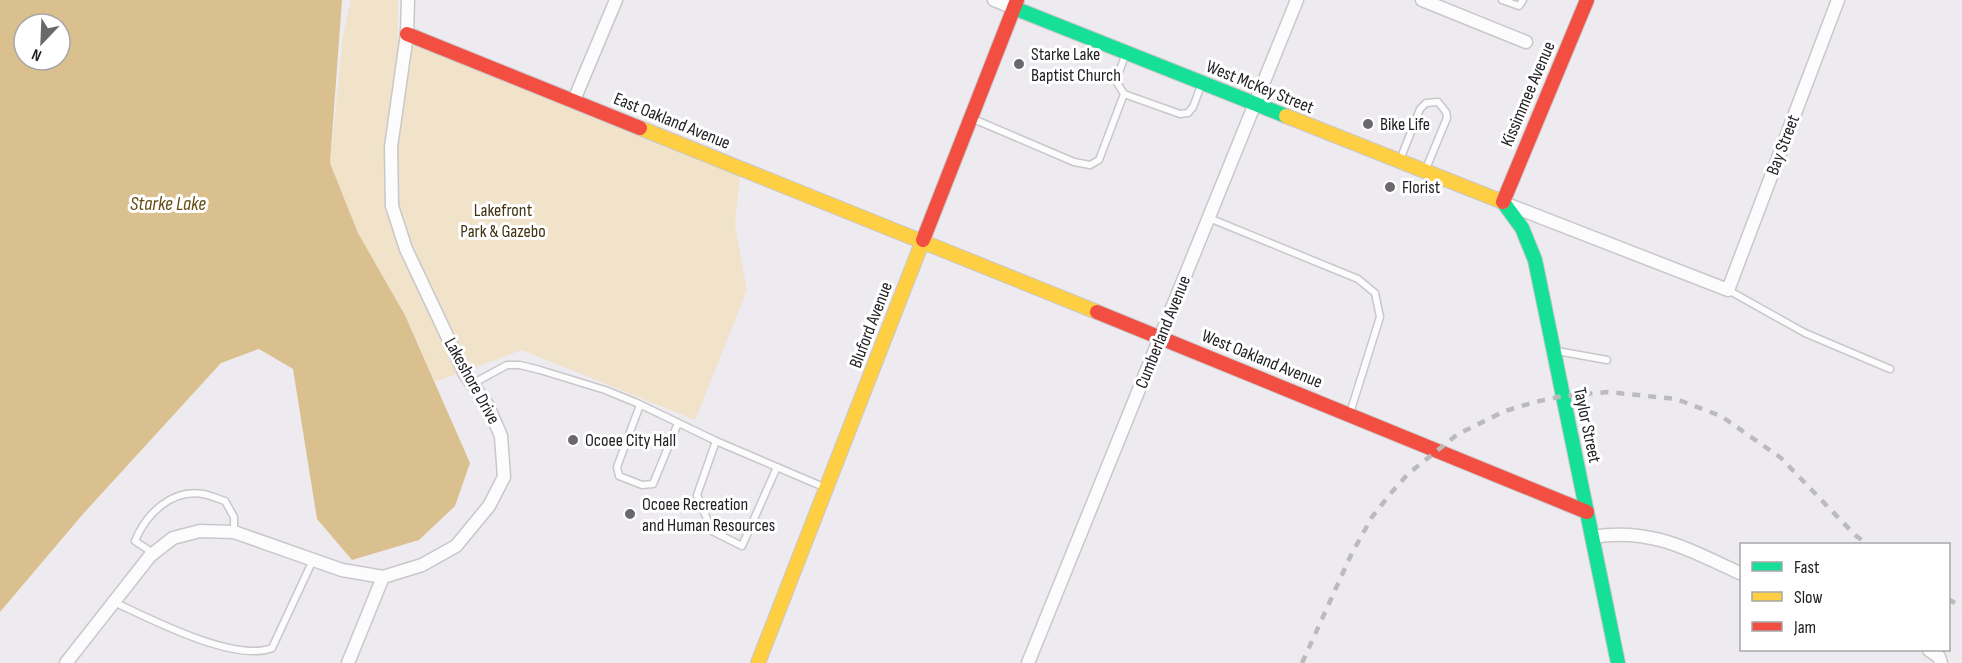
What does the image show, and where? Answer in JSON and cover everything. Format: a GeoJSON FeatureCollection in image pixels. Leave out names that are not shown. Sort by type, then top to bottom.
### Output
{"type":"FeatureCollection","features":[{"type":"Feature","properties":{"kind":"street","name":"Lakeshore Drive"},"geometry":{"type":"LineString","coordinates":[[66,663],[153,553],[173,538],[200,531],[234,532],[342,570],[383,577],[422,566],[456,546],[489,506],[504,477],[501,436],[488,406],[465,374],[406,249],[392,206],[391,147],[407,34],[408,0]]}},
{"type":"Feature","properties":{"kind":"street"},"geometry":{"type":"LineString","coordinates":[[574,100],[616,0]]}},
{"type":"Feature","properties":{"kind":"street"},"geometry":{"type":"LineString","coordinates":[[994,0],[1015,4]]}},
{"type":"Feature","properties":{"kind":"street","name":"Cumberland Avenue"},"geometry":{"type":"LineString","coordinates":[[1029,663],[1297,0]]}},
{"type":"Feature","properties":{"kind":"street"},"geometry":{"type":"LineString","coordinates":[[1422,0],[1526,42]]}},
{"type":"Feature","properties":{"kind":"street","name":"Kissimmee Avenue"},"geometry":{"type":"LineString","coordinates":[[1498,200],[1587,0]]}},
{"type":"Feature","properties":{"kind":"street","name":"Bay Street"},"geometry":{"type":"LineString","coordinates":[[1728,290],[1838,0]]}},
{"type":"Feature","properties":{"kind":"street","name":"West McKey Street"},"geometry":{"type":"LineString","coordinates":[[1015,4],[1126,53],[1728,290]]}},
{"type":"Feature","properties":{"kind":"street","name":"Bluford Avenue"},"geometry":{"type":"LineString","coordinates":[[758,663],[1015,4]]}},
{"type":"Feature","properties":{"kind":"street","name":"East Oakland Avenue"},"geometry":{"type":"LineString","coordinates":[[407,34],[922,242]]}},
{"type":"Feature","properties":{"kind":"street","name":"Taylor Street"},"geometry":{"type":"LineString","coordinates":[[1498,200],[1522,228],[1535,260],[1618,663]]}},
{"type":"Feature","properties":{"kind":"street","name":"West Oakland Avenue"},"geometry":{"type":"LineString","coordinates":[[922,242],[1587,512]]}},
{"type":"Feature","properties":{"kind":"street"},"geometry":{"type":"LineString","coordinates":[[1592,537],[1611,534],[1642,535],[1678,544],[1740,573]]}},
{"type":"Feature","properties":{"kind":"street"},"geometry":{"type":"LineString","coordinates":[[348,663],[383,577]]}},
{"type":"Feature","properties":{"kind":"street"},"geometry":{"type":"LineString","coordinates":[[1930,651],[1939,657],[1941,663]]}},
{"type":"Feature","properties":{"kind":"lane"},"geometry":{"type":"LineString","coordinates":[[1502,0],[1519,6],[1523,0]]}},
{"type":"Feature","properties":{"kind":"lane"},"geometry":{"type":"LineString","coordinates":[[1126,53],[1116,81],[1124,94],[1180,114],[1188,113],[1193,107],[1202,83]]}},
{"type":"Feature","properties":{"kind":"lane"},"geometry":{"type":"LineString","coordinates":[[971,118],[1074,162],[1090,165],[1099,160],[1124,94]]}},
{"type":"Feature","properties":{"kind":"lane"},"geometry":{"type":"LineString","coordinates":[[1399,161],[1420,109],[1426,103],[1438,102],[1446,112],[1447,118],[1425,171]]}},
{"type":"Feature","properties":{"kind":"lane"},"geometry":{"type":"LineString","coordinates":[[1209,218],[1358,279],[1375,292],[1380,317],[1349,414]]}},
{"type":"Feature","properties":{"kind":"lane"},"geometry":{"type":"LineString","coordinates":[[1728,290],[1805,333],[1890,369]]}},
{"type":"Feature","properties":{"kind":"lane"},"geometry":{"type":"LineString","coordinates":[[1553,351],[1607,360]]}},
{"type":"Feature","properties":{"kind":"lane"},"geometry":{"type":"LineString","coordinates":[[472,384],[507,365],[520,365],[605,390],[826,488]]}},
{"type":"Feature","properties":{"kind":"lane"},"geometry":{"type":"LineString","coordinates":[[640,405],[617,466],[619,476],[642,485],[653,484],[678,423]]}},
{"type":"Feature","properties":{"kind":"lane"},"geometry":{"type":"LineString","coordinates":[[716,441],[697,495],[712,531],[742,546],[777,467]]}},
{"type":"Feature","properties":{"kind":"lane"},"geometry":{"type":"LineString","coordinates":[[153,553],[135,541],[140,528],[162,503],[183,494],[202,494],[225,501],[234,517],[234,532]]}},
{"type":"Feature","properties":{"kind":"lane"},"geometry":{"type":"LineString","coordinates":[[114,602],[198,642],[234,652],[252,654],[264,652],[272,648],[313,560]]}},
{"type":"Feature","properties":{"kind":"green space","name":"Lakefront Park & Gazebo"},"geometry":{"type":"Polygon","coordinates":[[[351,0],[398,0],[398,37],[740,175],[735,226],[747,290],[695,420],[522,350],[435,382],[405,314],[358,233],[330,163],[343,36],[351,0]]]}},
{"type":"Feature","properties":{"kind":"water","name":"Starke Lake"},"geometry":{"type":"Polygon","coordinates":[[[0,0],[342,0],[330,163],[358,233],[405,315],[470,463],[455,506],[419,540],[352,560],[317,519],[293,369],[259,349],[221,363],[83,514],[0,612],[0,0]]]}},
{"type":"Feature","properties":{"kind":"railway"},"geometry":{"type":"LineString","coordinates":[[1302,663],[1351,555],[1372,517],[1408,474],[1458,434],[1505,411],[1563,396],[1608,392],[1676,399],[1721,416],[1781,458],[1855,535],[1866,543]]}},
{"type":"Feature","properties":{"kind":"railway"},"geometry":{"type":"LineString","coordinates":[[1950,600],[1962,607]]}},
{"type":"Feature","properties":{"kind":"traffic: fast"},"geometry":{"type":"LineString","coordinates":[[1014,8],[1286,116]]}},
{"type":"Feature","properties":{"kind":"traffic: fast"},"geometry":{"type":"LineString","coordinates":[[1503,202],[1522,228],[1535,260],[1618,663]]}},
{"type":"Feature","properties":{"kind":"traffic: slow"},"geometry":{"type":"LineString","coordinates":[[1286,116],[1503,202]]}},
{"type":"Feature","properties":{"kind":"traffic: slow"},"geometry":{"type":"LineString","coordinates":[[640,128],[1097,312]]}},
{"type":"Feature","properties":{"kind":"traffic: slow"},"geometry":{"type":"LineString","coordinates":[[758,663],[923,240]]}},
{"type":"Feature","properties":{"kind":"traffic: jam"},"geometry":{"type":"LineString","coordinates":[[923,240],[1017,0]]}},
{"type":"Feature","properties":{"kind":"traffic: jam"},"geometry":{"type":"LineString","coordinates":[[1503,202],[1587,0]]}},
{"type":"Feature","properties":{"kind":"traffic: jam"},"geometry":{"type":"LineString","coordinates":[[407,34],[640,128]]}},
{"type":"Feature","properties":{"kind":"traffic: jam"},"geometry":{"type":"LineString","coordinates":[[1097,312],[1587,512]]}},
{"type":"Feature","properties":{"kind":"place","name":"Starke Lake Baptist Church"},"geometry":{"type":"Point","coordinates":[1019,64]}},
{"type":"Feature","properties":{"kind":"place","name":"Bike Life"},"geometry":{"type":"Point","coordinates":[1368,124]}},
{"type":"Feature","properties":{"kind":"place","name":"Florist"},"geometry":{"type":"Point","coordinates":[1390,187]}},
{"type":"Feature","properties":{"kind":"place","name":"Ocoee City Hall"},"geometry":{"type":"Point","coordinates":[573,440]}},
{"type":"Feature","properties":{"kind":"place","name":"Ocoee Recreation and Human Resources"},"geometry":{"type":"Point","coordinates":[630,514]}}]}
